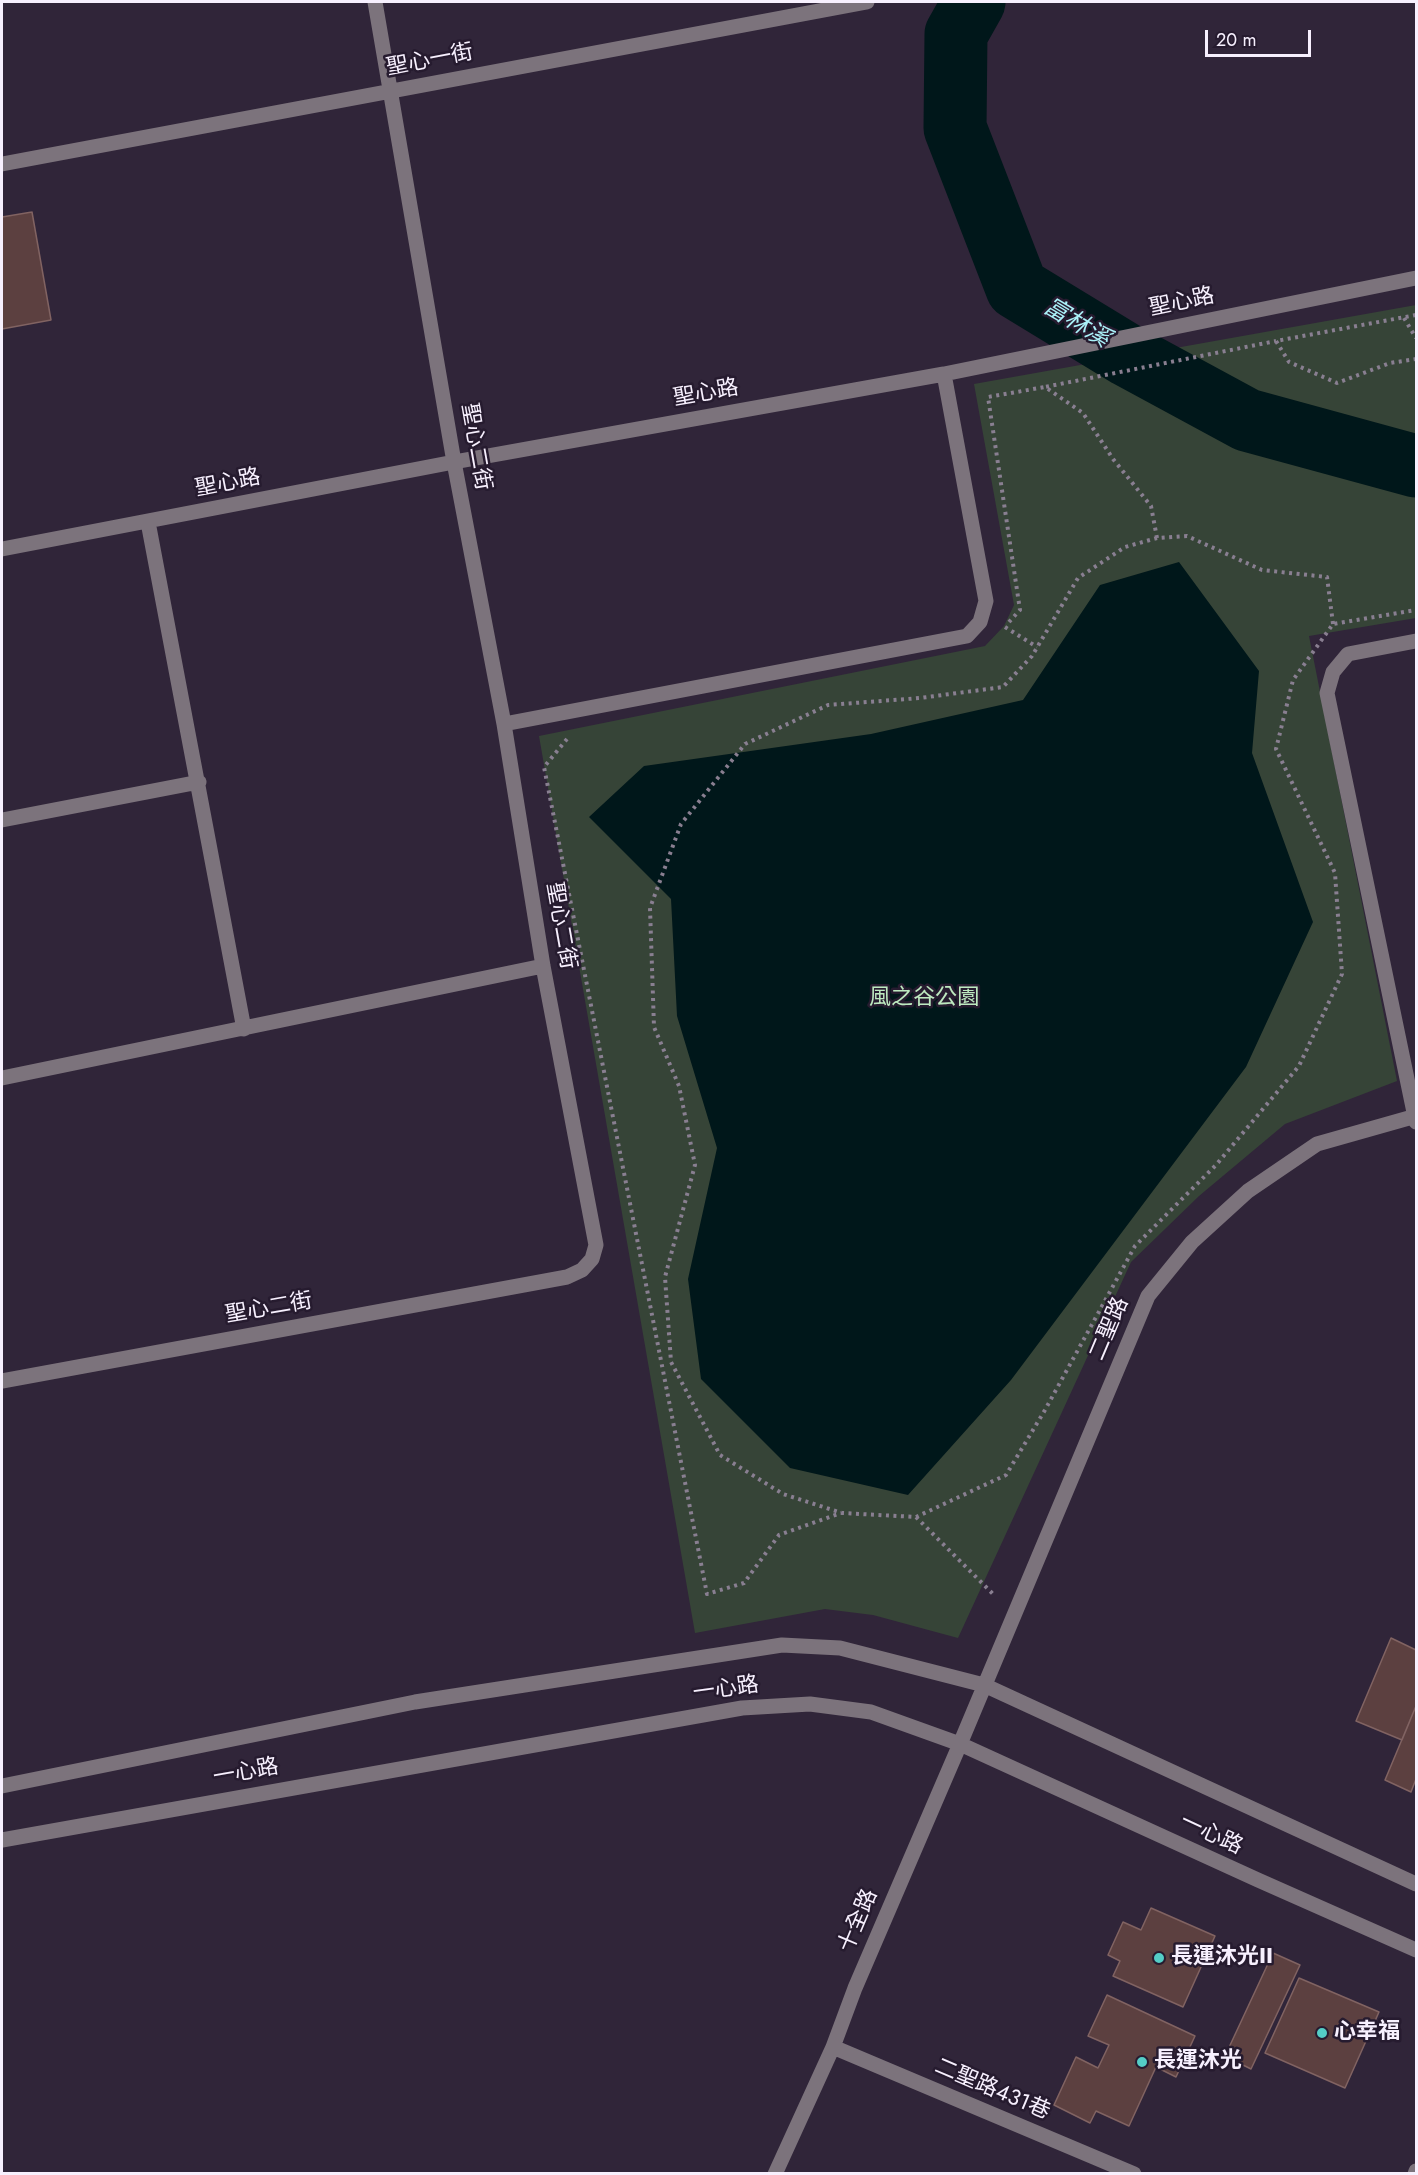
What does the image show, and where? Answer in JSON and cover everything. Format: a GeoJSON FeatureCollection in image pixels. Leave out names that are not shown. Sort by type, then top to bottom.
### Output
{"type":"FeatureCollection","features":[{"type":"Feature","properties":{"kind":"street","name":"聖心二街"},"geometry":{"type":"LineString","coordinates":[[2,1381],[567,1278],[582,1270],[592,1259],[596,1245],[543,966],[504,724],[454,462],[375,2]]}},
{"type":"Feature","properties":{"kind":"street","name":"聖心一街"},"geometry":{"type":"LineString","coordinates":[[2,164],[867,2]]}},
{"type":"Feature","properties":{"kind":"street","name":"聖心路"},"geometry":{"type":"LineString","coordinates":[[2,549],[454,462],[945,374],[1416,278]]}},
{"type":"Feature","properties":{"kind":"street"},"geometry":{"type":"LineString","coordinates":[[504,724],[967,636],[980,622],[986,601],[945,374]]}},
{"type":"Feature","properties":{"kind":"street"},"geometry":{"type":"LineString","coordinates":[[148,522],[244,1029]]}},
{"type":"Feature","properties":{"kind":"street"},"geometry":{"type":"LineString","coordinates":[[1416,641],[1348,654],[1333,672],[1327,693],[1416,1118]]}},
{"type":"Feature","properties":{"kind":"street"},"geometry":{"type":"LineString","coordinates":[[2,820],[199,782]]}},
{"type":"Feature","properties":{"kind":"street"},"geometry":{"type":"LineString","coordinates":[[2,1078],[543,966]]}},
{"type":"Feature","properties":{"kind":"street","name":"二聖路"},"geometry":{"type":"LineString","coordinates":[[984,1685],[1148,1296],[1192,1242],[1248,1191],[1317,1144],[1416,1118]]}},
{"type":"Feature","properties":{"kind":"street","name":"一心路"},"geometry":{"type":"LineString","coordinates":[[2,1786],[415,1702],[782,1646],[840,1648],[984,1685],[1416,1884]]}},
{"type":"Feature","properties":{"kind":"street","name":"十全路"},"geometry":{"type":"LineString","coordinates":[[775,2174],[833,2047],[855,1988],[984,1685]]}},
{"type":"Feature","properties":{"kind":"street","name":"一心路"},"geometry":{"type":"LineString","coordinates":[[2,1840],[742,1708],[810,1704],[871,1712],[960,1744],[1416,1950]]}},
{"type":"Feature","properties":{"kind":"street","name":"二聖路431巷"},"geometry":{"type":"LineString","coordinates":[[833,2047],[1134,2174]]}},
{"type":"Feature","properties":{"kind":"path"},"geometry":{"type":"LineString","coordinates":[[999,635],[1004,626],[1020,610],[988,397],[1416,315]]}},
{"type":"Feature","properties":{"kind":"path"},"geometry":{"type":"LineString","coordinates":[[1404,318],[1416,338]]}},
{"type":"Feature","properties":{"kind":"path"},"geometry":{"type":"LineString","coordinates":[[1276,341],[1289,362],[1337,383],[1390,363],[1416,359]]}},
{"type":"Feature","properties":{"kind":"path"},"geometry":{"type":"LineString","coordinates":[[1045,387],[1083,413],[1113,459],[1151,506],[1157,538]]}},
{"type":"Feature","properties":{"kind":"path"},"geometry":{"type":"LineString","coordinates":[[1188,536],[1262,570],[1327,577],[1333,624],[1293,680],[1276,749],[1335,873],[1342,974],[1299,1066],[1216,1165],[1135,1246],[1045,1410],[1006,1474],[916,1517],[842,1513],[783,1494],[720,1455],[671,1362],[665,1277],[695,1165],[679,1086],[654,1027],[650,908],[681,824],[745,744],[828,705],[920,698],[1003,687],[1032,656],[1078,579],[1125,547],[1157,538],[1188,536]]}},
{"type":"Feature","properties":{"kind":"path"},"geometry":{"type":"LineString","coordinates":[[1333,624],[1416,610]]}},
{"type":"Feature","properties":{"kind":"path"},"geometry":{"type":"LineString","coordinates":[[1004,626],[1037,647]]}},
{"type":"Feature","properties":{"kind":"path"},"geometry":{"type":"LineString","coordinates":[[570,736],[544,767],[707,1594],[744,1583],[779,1535],[842,1513]]}},
{"type":"Feature","properties":{"kind":"path"},"geometry":{"type":"LineString","coordinates":[[916,1517],[1013,1614]]}},
{"type":"Feature","properties":{"kind":"green space","name":"風之谷公園"},"geometry":{"type":"Polygon","coordinates":[[[1416,305],[1416,618],[1309,636],[1397,1081],[1285,1124],[1199,1196],[1131,1262],[958,1638],[873,1615],[825,1609],[695,1633],[539,736],[985,646],[1004,626],[1014,605],[974,384],[1416,305]]]}},
{"type":"Feature","properties":{"kind":"shaded area"},"geometry":{"type":"Polygon","coordinates":[[[1179,562],[1259,671],[1252,753],[1313,922],[1246,1067],[1011,1380],[908,1495],[790,1468],[701,1379],[688,1279],[717,1148],[677,1016],[671,899],[589,817],[644,766],[871,734],[1023,700],[1100,585],[1179,562]]]}},
{"type":"Feature","properties":{"kind":"building"},"geometry":{"type":"Polygon","coordinates":[[[32,212],[51,320],[2,329],[2,217],[32,212]]]}},
{"type":"Feature","properties":{"kind":"building"},"geometry":{"type":"Polygon","coordinates":[[[1391,1638],[1416,1650],[1416,1706],[1402,1740],[1356,1721],[1391,1638]]]}},
{"type":"Feature","properties":{"kind":"building"},"geometry":{"type":"Polygon","coordinates":[[[1416,1706],[1416,1779],[1411,1792],[1385,1780],[1416,1706]]]}},
{"type":"Feature","properties":{"kind":"building","name":"長運沐光II"},"geometry":{"type":"Polygon","coordinates":[[[1151,1908],[1215,1936],[1183,2007],[1113,1976],[1120,1961],[1108,1955],[1123,1922],[1141,1930],[1151,1908]]]}},
{"type":"Feature","properties":{"kind":"building"},"geometry":{"type":"Polygon","coordinates":[[[1273,1953],[1300,1965],[1251,2069],[1225,2056],[1273,1953]]]}},
{"type":"Feature","properties":{"kind":"building","name":"心幸福"},"geometry":{"type":"Polygon","coordinates":[[[1299,1978],[1379,2012],[1345,2088],[1265,2053],[1299,1978]]]}},
{"type":"Feature","properties":{"kind":"building","name":"長運沐光"},"geometry":{"type":"Polygon","coordinates":[[[1107,1995],[1195,2036],[1176,2077],[1156,2067],[1129,2126],[1096,2111],[1090,2123],[1054,2105],[1076,2057],[1098,2068],[1109,2045],[1088,2036],[1107,1995]]]}},
{"type":"Feature","properties":{"kind":"waterway","name":"富林溪"},"geometry":{"type":"LineString","coordinates":[[974,2],[956,34],[955,128],[1017,288],[1127,355],[1247,420],[1416,466]]}},
{"type":"Feature","properties":{"kind":"place","name":"長運沐光II"},"geometry":{"type":"Point","coordinates":[1159,1958]}},
{"type":"Feature","properties":{"kind":"place","name":"心幸福"},"geometry":{"type":"Point","coordinates":[1322,2033]}},
{"type":"Feature","properties":{"kind":"place","name":"長運沐光"},"geometry":{"type":"Point","coordinates":[1142,2062]}}]}
